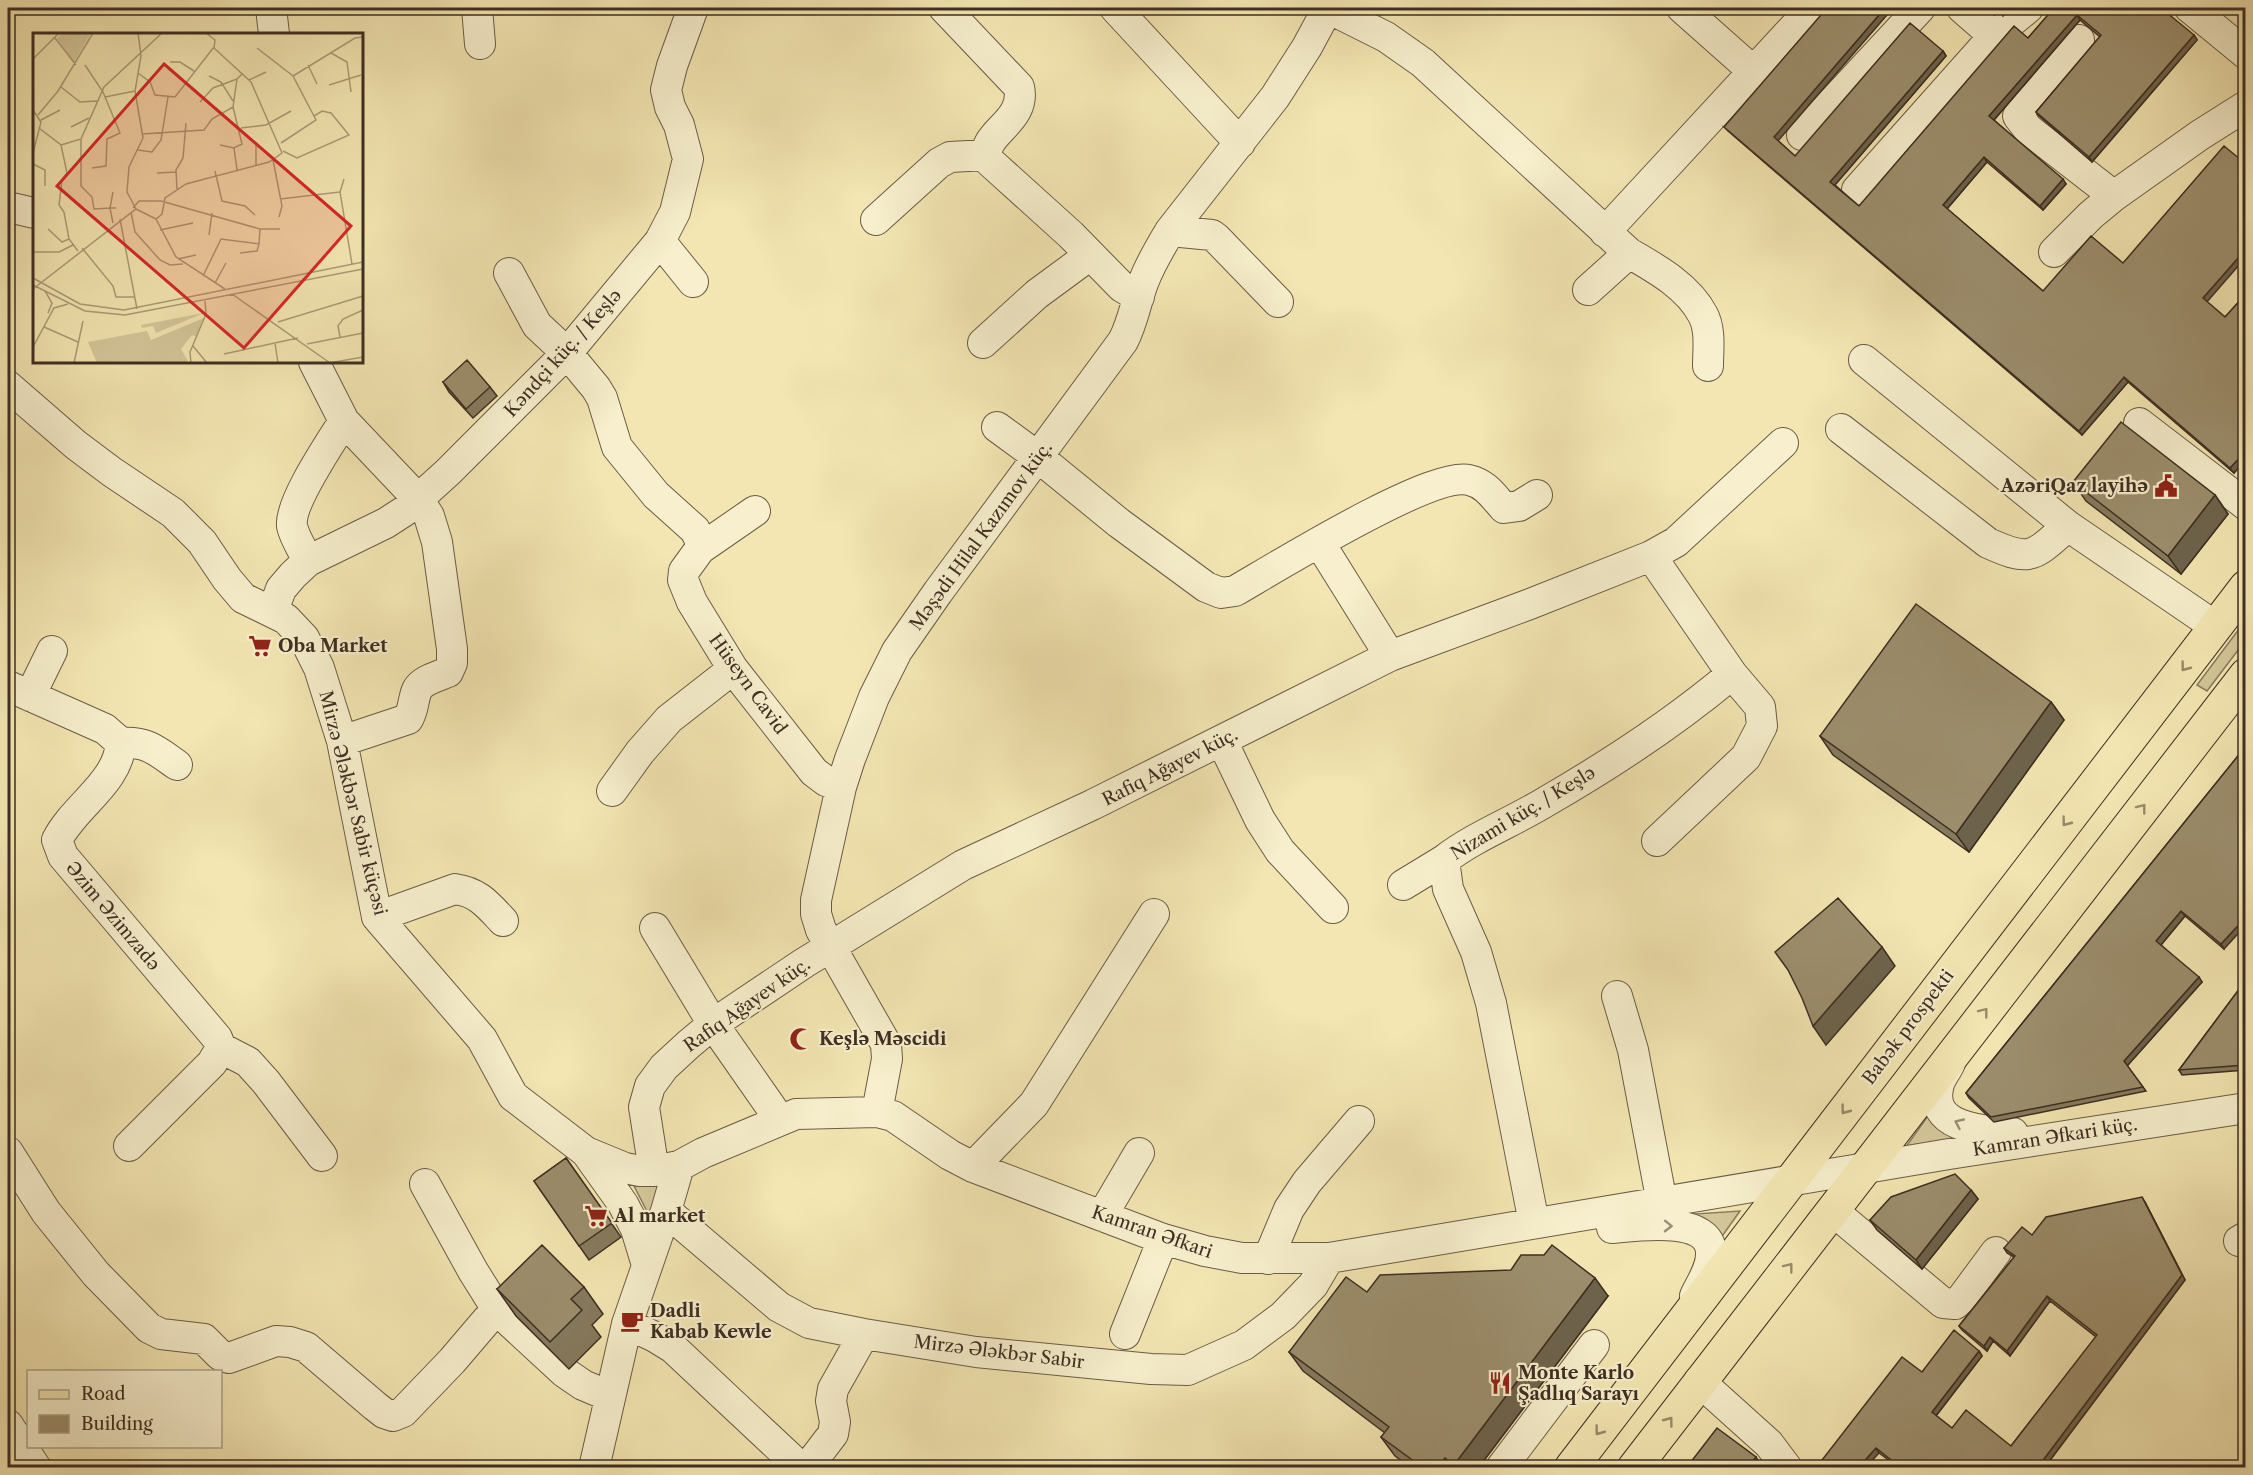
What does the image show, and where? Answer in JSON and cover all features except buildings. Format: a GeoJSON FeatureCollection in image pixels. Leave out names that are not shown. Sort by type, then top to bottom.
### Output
{"type":"FeatureCollection","features":[{"type":"Feature","properties":{"kind":"main road","name":"Babək prospekti"},"geometry":{"type":"LineString","coordinates":[[1571,1467],[2246,587]]}},
{"type":"Feature","properties":{"kind":"main road"},"geometry":{"type":"LineString","coordinates":[[1634,1467],[2246,675]]}},
{"type":"Feature","properties":{"kind":"street"},"geometry":{"type":"LineString","coordinates":[[271,8],[274,33]]}},
{"type":"Feature","properties":{"kind":"street"},"geometry":{"type":"LineString","coordinates":[[477,8],[480,44]]}},
{"type":"Feature","properties":{"kind":"street","name":"Kəndçi küç. / Keşlə"},"geometry":{"type":"LineString","coordinates":[[273,611],[282,589],[292,575],[309,561],[386,523],[418,499],[510,412],[567,353],[660,241],[675,212],[688,159],[666,90],[693,8]]}},
{"type":"Feature","properties":{"kind":"street"},"geometry":{"type":"LineString","coordinates":[[944,8],[1019,87],[1021,96],[1017,111],[989,143],[986,155],[991,164],[1071,235],[1122,287],[1139,297]]}},
{"type":"Feature","properties":{"kind":"street"},"geometry":{"type":"LineString","coordinates":[[1115,8],[1239,143]]}},
{"type":"Feature","properties":{"kind":"street"},"geometry":{"type":"LineString","coordinates":[[1328,8],[1386,37],[1423,63],[1629,253],[1665,274],[1703,315],[1708,334],[1708,366]]}},
{"type":"Feature","properties":{"kind":"street","name":"Məşədi Hilal Kazımov küç."},"geometry":{"type":"LineString","coordinates":[[877,1112],[887,1059],[886,1044],[830,947],[816,914],[816,900],[841,787],[874,697],[897,651],[938,592],[1123,341],[1132,323],[1149,270],[1170,231],[1275,97],[1307,47],[1328,8]]}},
{"type":"Feature","properties":{"kind":"street"},"geometry":{"type":"LineString","coordinates":[[1682,8],[1753,71]]}},
{"type":"Feature","properties":{"kind":"street"},"geometry":{"type":"LineString","coordinates":[[1605,232],[1812,8]]}},
{"type":"Feature","properties":{"kind":"street"},"geometry":{"type":"LineString","coordinates":[[1802,135],[1920,8]]}},
{"type":"Feature","properties":{"kind":"street"},"geometry":{"type":"LineString","coordinates":[[1962,8],[1994,36]]}},
{"type":"Feature","properties":{"kind":"street"},"geometry":{"type":"LineString","coordinates":[[1857,190],[1994,36],[2028,8]]}},
{"type":"Feature","properties":{"kind":"street"},"geometry":{"type":"LineString","coordinates":[[2190,8],[2246,54]]}},
{"type":"Feature","properties":{"kind":"street"},"geometry":{"type":"LineString","coordinates":[[2079,40],[2026,102],[2018,116],[2028,129],[2114,196]]}},
{"type":"Feature","properties":{"kind":"street"},"geometry":{"type":"LineString","coordinates":[[2054,252],[2091,215],[2114,196],[2200,135],[2246,106]]}},
{"type":"Feature","properties":{"kind":"street"},"geometry":{"type":"LineString","coordinates":[[876,220],[939,163],[950,157],[986,155]]}},
{"type":"Feature","properties":{"kind":"street"},"geometry":{"type":"LineString","coordinates":[[8,207],[33,213]]}},
{"type":"Feature","properties":{"kind":"street"},"geometry":{"type":"LineString","coordinates":[[1170,231],[1212,235],[1278,302]]}},
{"type":"Feature","properties":{"kind":"street"},"geometry":{"type":"LineString","coordinates":[[660,241],[693,282]]}},
{"type":"Feature","properties":{"kind":"street"},"geometry":{"type":"LineString","coordinates":[[1588,290],[1629,253]]}},
{"type":"Feature","properties":{"kind":"street"},"geometry":{"type":"LineString","coordinates":[[983,343],[1037,294],[1090,255]]}},
{"type":"Feature","properties":{"kind":"street"},"geometry":{"type":"LineString","coordinates":[[509,273],[537,326],[567,353],[602,398],[617,447],[656,495],[695,530],[700,540],[700,549]]}},
{"type":"Feature","properties":{"kind":"street"},"geometry":{"type":"LineString","coordinates":[[1864,360],[2068,526],[2216,627]]}},
{"type":"Feature","properties":{"kind":"street"},"geometry":{"type":"LineString","coordinates":[[315,363],[344,421],[418,499],[429,516],[437,542],[452,649],[452,663],[448,672],[423,683],[417,689],[413,711],[408,719],[342,741]]}},
{"type":"Feature","properties":{"kind":"street","name":"Mirzə Ələkbər Sabir küçəsi"},"geometry":{"type":"LineString","coordinates":[[8,386],[76,445],[173,513],[202,542],[234,588],[254,605],[273,611],[286,619],[304,638],[311,650],[342,741],[377,917],[482,1039],[513,1096],[586,1152],[640,1171],[666,1168]]}},
{"type":"Feature","properties":{"kind":"street"},"geometry":{"type":"LineString","coordinates":[[309,561],[292,528],[292,515],[298,499],[344,421]]}},
{"type":"Feature","properties":{"kind":"street"},"geometry":{"type":"LineString","coordinates":[[2139,423],[2246,505]]}},
{"type":"Feature","properties":{"kind":"street"},"geometry":{"type":"LineString","coordinates":[[997,427],[1119,523],[1206,586],[1221,593],[1235,591],[1319,542],[1413,493],[1468,479],[1488,488],[1504,508],[1519,506],[1537,495]]}},
{"type":"Feature","properties":{"kind":"street"},"geometry":{"type":"LineString","coordinates":[[1841,429],[1988,543],[2013,555],[2036,554],[2068,526]]}},
{"type":"Feature","properties":{"kind":"street","name":"Rafiq Ağayev küç."},"geometry":{"type":"LineString","coordinates":[[666,1168],[644,1107],[650,1086],[664,1067],[713,1024],[830,947],[963,865],[1092,805],[1390,656],[1651,556],[1676,542],[1783,443]]}},
{"type":"Feature","properties":{"kind":"street"},"geometry":{"type":"LineString","coordinates":[[700,549],[755,511]]}},
{"type":"Feature","properties":{"kind":"street"},"geometry":{"type":"LineString","coordinates":[[1319,542],[1390,656]]}},
{"type":"Feature","properties":{"kind":"street","name":"Hüseyn Cavid"},"geometry":{"type":"LineString","coordinates":[[700,549],[684,571],[683,580],[693,602],[733,669],[814,772],[826,782],[841,787]]}},
{"type":"Feature","properties":{"kind":"street"},"geometry":{"type":"LineString","coordinates":[[1651,556],[1732,675],[1760,707],[1762,726],[1746,757],[1657,841]]}},
{"type":"Feature","properties":{"kind":"street"},"geometry":{"type":"LineString","coordinates":[[52,651],[19,691],[105,729],[116,736],[121,743],[135,742],[149,746],[177,765]]}},
{"type":"Feature","properties":{"kind":"street"},"geometry":{"type":"LineString","coordinates":[[612,791],[640,752],[669,719],[733,669]]}},
{"type":"Feature","properties":{"kind":"street","name":"Nizami küç. / Keşlə"},"geometry":{"type":"LineString","coordinates":[[1534,1223],[1491,1003],[1476,952],[1448,889],[1444,860],[1458,849],[1547,802],[1640,742],[1732,675]]}},
{"type":"Feature","properties":{"kind":"street"},"geometry":{"type":"LineString","coordinates":[[1222,741],[1260,820],[1280,851],[1333,908]]}},
{"type":"Feature","properties":{"kind":"street","name":"Əzim Əzimzadə"},"geometry":{"type":"LineString","coordinates":[[121,743],[118,762],[63,828],[57,840],[63,856],[217,1038],[221,1048]]}},
{"type":"Feature","properties":{"kind":"street"},"geometry":{"type":"LineString","coordinates":[[1403,885],[1444,860]]}},
{"type":"Feature","properties":{"kind":"street"},"geometry":{"type":"LineString","coordinates":[[377,917],[455,889],[469,891],[482,899],[503,921]]}},
{"type":"Feature","properties":{"kind":"street"},"geometry":{"type":"LineString","coordinates":[[973,1167],[1034,1104],[1154,914]]}},
{"type":"Feature","properties":{"kind":"street"},"geometry":{"type":"LineString","coordinates":[[655,928],[713,1024],[780,1119]]}},
{"type":"Feature","properties":{"kind":"street"},"geometry":{"type":"LineString","coordinates":[[1617,996],[1633,1050],[1662,1203]]}},
{"type":"Feature","properties":{"kind":"street"},"geometry":{"type":"LineString","coordinates":[[1962,1040],[1939,1084],[1939,1105],[1943,1114],[1962,1126],[1979,1131],[2058,1137]]}},
{"type":"Feature","properties":{"kind":"street"},"geometry":{"type":"LineString","coordinates":[[129,1146],[212,1063],[221,1048],[248,1062],[322,1156]]}},
{"type":"Feature","properties":{"kind":"street","name":"Kamran Əfkari küç."},"geometry":{"type":"LineString","coordinates":[[1791,1181],[2246,1108]]}},
{"type":"Feature","properties":{"kind":"street"},"geometry":{"type":"LineString","coordinates":[[594,1467],[627,1324],[666,1211],[666,1168],[796,1114],[877,1112]]}},
{"type":"Feature","properties":{"kind":"street","name":"Kamran Əfkari"},"geometry":{"type":"LineString","coordinates":[[877,1112],[892,1116],[950,1155],[973,1167],[1163,1239],[1222,1256],[1268,1259],[1329,1258],[1791,1181]]}},
{"type":"Feature","properties":{"kind":"street"},"geometry":{"type":"LineString","coordinates":[[1268,1259],[1289,1209],[1306,1182],[1359,1121]]}},
{"type":"Feature","properties":{"kind":"street"},"geometry":{"type":"LineString","coordinates":[[8,1152],[46,1212],[96,1274],[149,1328],[161,1334],[204,1339],[220,1355],[229,1358],[276,1341],[306,1347],[375,1406],[393,1416],[403,1412],[487,1320],[533,1274]]}},
{"type":"Feature","properties":{"kind":"street"},"geometry":{"type":"LineString","coordinates":[[586,1152],[623,1204],[636,1229],[647,1265]]}},
{"type":"Feature","properties":{"kind":"street"},"geometry":{"type":"LineString","coordinates":[[1102,1216],[1139,1153]]}},
{"type":"Feature","properties":{"kind":"street"},"geometry":{"type":"LineString","coordinates":[[425,1184],[498,1311],[564,1372],[583,1385],[609,1396]]}},
{"type":"Feature","properties":{"kind":"street","name":"Mirzə Ələkbər Sabir"},"geometry":{"type":"LineString","coordinates":[[666,1211],[779,1307],[809,1323],[976,1352],[1151,1369],[1188,1370],[1244,1345],[1283,1316],[1313,1285],[1329,1258]]}},
{"type":"Feature","properties":{"kind":"street"},"geometry":{"type":"LineString","coordinates":[[1833,1211],[1943,1303],[1955,1304],[1962,1298],[1996,1252]]}},
{"type":"Feature","properties":{"kind":"street"},"geometry":{"type":"LineString","coordinates":[[1569,1217],[1593,1227],[1680,1226],[1693,1229],[1702,1235],[1709,1244],[1710,1263],[1677,1329]]}},
{"type":"Feature","properties":{"kind":"street"},"geometry":{"type":"LineString","coordinates":[[1125,1334],[1163,1239]]}},
{"type":"Feature","properties":{"kind":"street"},"geometry":{"type":"LineString","coordinates":[[627,1324],[655,1336],[673,1348],[801,1467]]}},
{"type":"Feature","properties":{"kind":"street"},"geometry":{"type":"LineString","coordinates":[[807,1467],[833,1434],[835,1422],[831,1401],[833,1389],[864,1334]]}},
{"type":"Feature","properties":{"kind":"street"},"geometry":{"type":"LineString","coordinates":[[1501,1467],[1594,1345]]}},
{"type":"Feature","properties":{"kind":"street"},"geometry":{"type":"LineString","coordinates":[[1699,1381],[1769,1444],[1787,1467]]}},
{"type":"Feature","properties":{"kind":"street"},"geometry":{"type":"LineString","coordinates":[[8,1425],[36,1467]]}},
{"type":"Feature","properties":{"kind":"shaded area"},"geometry":{"type":"Polygon","coordinates":[[[2245,621],[2245,641],[2207,691],[2197,685],[2245,621]]]}},
{"type":"Feature","properties":{"kind":"shaded area"},"geometry":{"type":"Polygon","coordinates":[[[1930,1113],[1969,1141],[1903,1151],[1930,1113]]]}},
{"type":"Feature","properties":{"kind":"shaded area"},"geometry":{"type":"Polygon","coordinates":[[[634,1186],[662,1186],[650,1217],[634,1186]]]}},
{"type":"Feature","properties":{"kind":"shaded area"},"geometry":{"type":"Polygon","coordinates":[[[1740,1211],[1718,1242],[1679,1215],[1740,1211]]]}},
{"type":"Feature","properties":{"kind":"place","name":"AzəriQaz layihə"},"geometry":{"type":"Point","coordinates":[2166,486]}},
{"type":"Feature","properties":{"kind":"place","name":"Oba Market"},"geometry":{"type":"Point","coordinates":[260,646]}},
{"type":"Feature","properties":{"kind":"place","name":"Keşlə Məscidi"},"geometry":{"type":"Point","coordinates":[801,1039]}},
{"type":"Feature","properties":{"kind":"place","name":"Al market"},"geometry":{"type":"Point","coordinates":[596,1216]}},
{"type":"Feature","properties":{"kind":"place","name":"Dadli Kabab Kewle"},"geometry":{"type":"Point","coordinates":[632,1321]}},
{"type":"Feature","properties":{"kind":"place","name":"Monte Karlo Şadlıq Sarayı"},"geometry":{"type":"Point","coordinates":[1500,1383]}}]}
